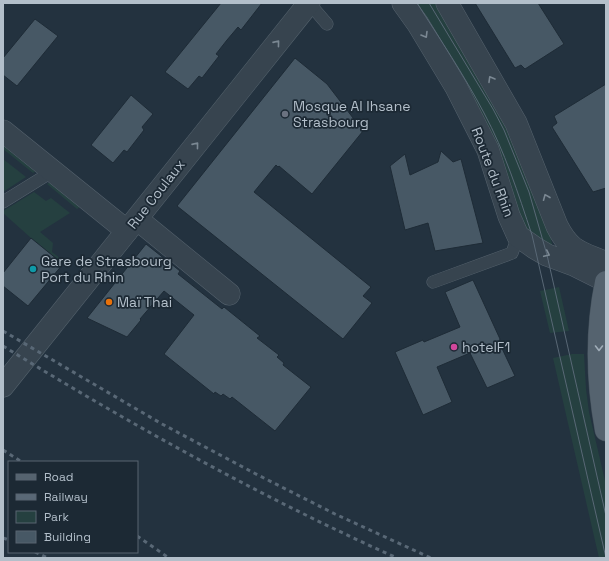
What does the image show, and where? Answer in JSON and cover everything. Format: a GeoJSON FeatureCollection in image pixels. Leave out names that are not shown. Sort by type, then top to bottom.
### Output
{"type":"FeatureCollection","features":[{"type":"Feature","properties":{"kind":"main road"},"geometry":{"type":"LineString","coordinates":[[606,281],[602,301],[598,349],[602,408],[606,430]]}},
{"type":"Feature","properties":{"kind":"street","name":"Rue Coulaux"},"geometry":{"type":"LineString","coordinates":[[3,386],[309,3]]}},
{"type":"Feature","properties":{"kind":"street","name":"Route du Rhin"},"geometry":{"type":"LineString","coordinates":[[403,3],[418,24],[456,87],[488,150],[509,216],[518,236]]}},
{"type":"Feature","properties":{"kind":"street"},"geometry":{"type":"LineString","coordinates":[[447,3],[516,123],[563,238],[571,247],[606,263]]}},
{"type":"Feature","properties":{"kind":"street"},"geometry":{"type":"LineString","coordinates":[[3,131],[52,171],[132,225],[229,294]]}},
{"type":"Feature","properties":{"kind":"street"},"geometry":{"type":"LineString","coordinates":[[518,236],[547,255],[574,265],[606,281]]}},
{"type":"Feature","properties":{"kind":"lane"},"geometry":{"type":"LineString","coordinates":[[309,3],[327,24]]}},
{"type":"Feature","properties":{"kind":"lane"},"geometry":{"type":"LineString","coordinates":[[3,202],[52,171]]}},
{"type":"Feature","properties":{"kind":"lane"},"geometry":{"type":"LineString","coordinates":[[433,282],[512,253],[518,236]]}},
{"type":"Feature","properties":{"kind":"green space"},"geometry":{"type":"Polygon","coordinates":[[[411,3],[437,3],[496,100],[549,230],[552,244],[550,248],[526,234],[411,3]]]}},
{"type":"Feature","properties":{"kind":"green space"},"geometry":{"type":"Polygon","coordinates":[[[3,145],[36,171],[33,173],[3,149],[3,145]]]}},
{"type":"Feature","properties":{"kind":"green space"},"geometry":{"type":"Polygon","coordinates":[[[3,159],[26,177],[3,192],[3,159]]]}},
{"type":"Feature","properties":{"kind":"green space"},"geometry":{"type":"Polygon","coordinates":[[[50,182],[80,207],[77,209],[47,184],[50,182]]]}},
{"type":"Feature","properties":{"kind":"green space"},"geometry":{"type":"Polygon","coordinates":[[[34,192],[46,201],[51,198],[70,213],[40,232],[53,243],[52,252],[65,262],[63,264],[3,213],[3,211],[34,192]]]}},
{"type":"Feature","properties":{"kind":"green space"},"geometry":{"type":"Polygon","coordinates":[[[559,287],[569,331],[550,333],[540,291],[559,287]]]}},
{"type":"Feature","properties":{"kind":"green space"},"geometry":{"type":"Polygon","coordinates":[[[572,354],[584,354],[589,412],[606,485],[606,558],[599,558],[553,358],[572,354]]]}},
{"type":"Feature","properties":{"kind":"building"},"geometry":{"type":"Polygon","coordinates":[[[221,3],[262,3],[241,30],[238,27],[227,40],[216,54],[219,56],[202,78],[199,76],[188,89],[165,72],[221,3]]]}},
{"type":"Feature","properties":{"kind":"building"},"geometry":{"type":"Polygon","coordinates":[[[475,3],[538,3],[564,44],[525,69],[521,65],[515,68],[475,3]]]}},
{"type":"Feature","properties":{"kind":"building"},"geometry":{"type":"Polygon","coordinates":[[[35,19],[58,36],[17,86],[3,75],[3,58],[35,19]]]}},
{"type":"Feature","properties":{"kind":"building"},"geometry":{"type":"Polygon","coordinates":[[[295,58],[327,84],[363,131],[312,194],[276,165],[254,192],[371,287],[363,296],[372,303],[343,339],[177,206],[295,58]]]}},
{"type":"Feature","properties":{"kind":"building"},"geometry":{"type":"Polygon","coordinates":[[[606,84],[606,188],[593,192],[552,127],[557,123],[554,116],[606,84]]]}},
{"type":"Feature","properties":{"kind":"building"},"geometry":{"type":"Polygon","coordinates":[[[131,95],[153,114],[142,127],[144,130],[127,152],[124,150],[113,163],[91,145],[131,95]]]}},
{"type":"Feature","properties":{"kind":"building"},"geometry":{"type":"Polygon","coordinates":[[[441,151],[453,162],[461,159],[483,243],[435,251],[428,223],[405,230],[390,166],[405,154],[410,175],[438,162],[441,151]]]}},
{"type":"Feature","properties":{"kind":"building","name":"Gare de Strasbourg Port du Rhin"},"geometry":{"type":"Polygon","coordinates":[[[31,238],[63,264],[28,306],[3,286],[3,273],[31,238]]]}},
{"type":"Feature","properties":{"kind":"building"},"geometry":{"type":"Polygon","coordinates":[[[146,244],[180,271],[178,274],[222,309],[224,307],[260,336],[257,338],[279,355],[277,357],[284,363],[283,365],[311,387],[275,431],[232,397],[230,399],[223,394],[221,396],[215,392],[214,394],[164,354],[194,315],[164,291],[127,337],[87,318],[146,244]]]}},
{"type":"Feature","properties":{"kind":"building","name":"hotelF1"},"geometry":{"type":"Polygon","coordinates":[[[473,280],[515,376],[487,388],[470,353],[437,367],[452,402],[423,415],[395,352],[460,327],[445,292],[473,280]]]}},
{"type":"Feature","properties":{"kind":"tram line"},"geometry":{"type":"LineString","coordinates":[[417,3],[460,71],[492,128],[522,204],[532,235],[606,558]]}},
{"type":"Feature","properties":{"kind":"tram line"},"geometry":{"type":"LineString","coordinates":[[429,3],[493,109],[504,130],[529,192],[547,255],[606,516]]}},
{"type":"Feature","properties":{"kind":"railway"},"geometry":{"type":"LineString","coordinates":[[3,331],[162,424],[254,473],[335,514],[431,558]]}},
{"type":"Feature","properties":{"kind":"railway"},"geometry":{"type":"LineString","coordinates":[[3,346],[99,403],[246,485],[346,535],[397,558]]}},
{"type":"Feature","properties":{"kind":"railway"},"geometry":{"type":"LineString","coordinates":[[3,450],[20,461]]}},
{"type":"Feature","properties":{"kind":"railway"},"geometry":{"type":"LineString","coordinates":[[138,537],[169,558]]}},
{"type":"Feature","properties":{"kind":"railway"},"geometry":{"type":"LineString","coordinates":[[3,538],[8,540]]}},
{"type":"Feature","properties":{"kind":"railway"},"geometry":{"type":"LineString","coordinates":[[37,553],[48,558]]}},
{"type":"Feature","properties":{"kind":"place","name":"Mosque Al Ihsane Strasbourg"},"geometry":{"type":"Point","coordinates":[285,114]}},
{"type":"Feature","properties":{"kind":"place","name":"Gare de Strasbourg Port du Rhin"},"geometry":{"type":"Point","coordinates":[33,269]}},
{"type":"Feature","properties":{"kind":"place","name":"Maï Thai"},"geometry":{"type":"Point","coordinates":[109,302]}},
{"type":"Feature","properties":{"kind":"place","name":"hotelF1"},"geometry":{"type":"Point","coordinates":[454,347]}}]}
